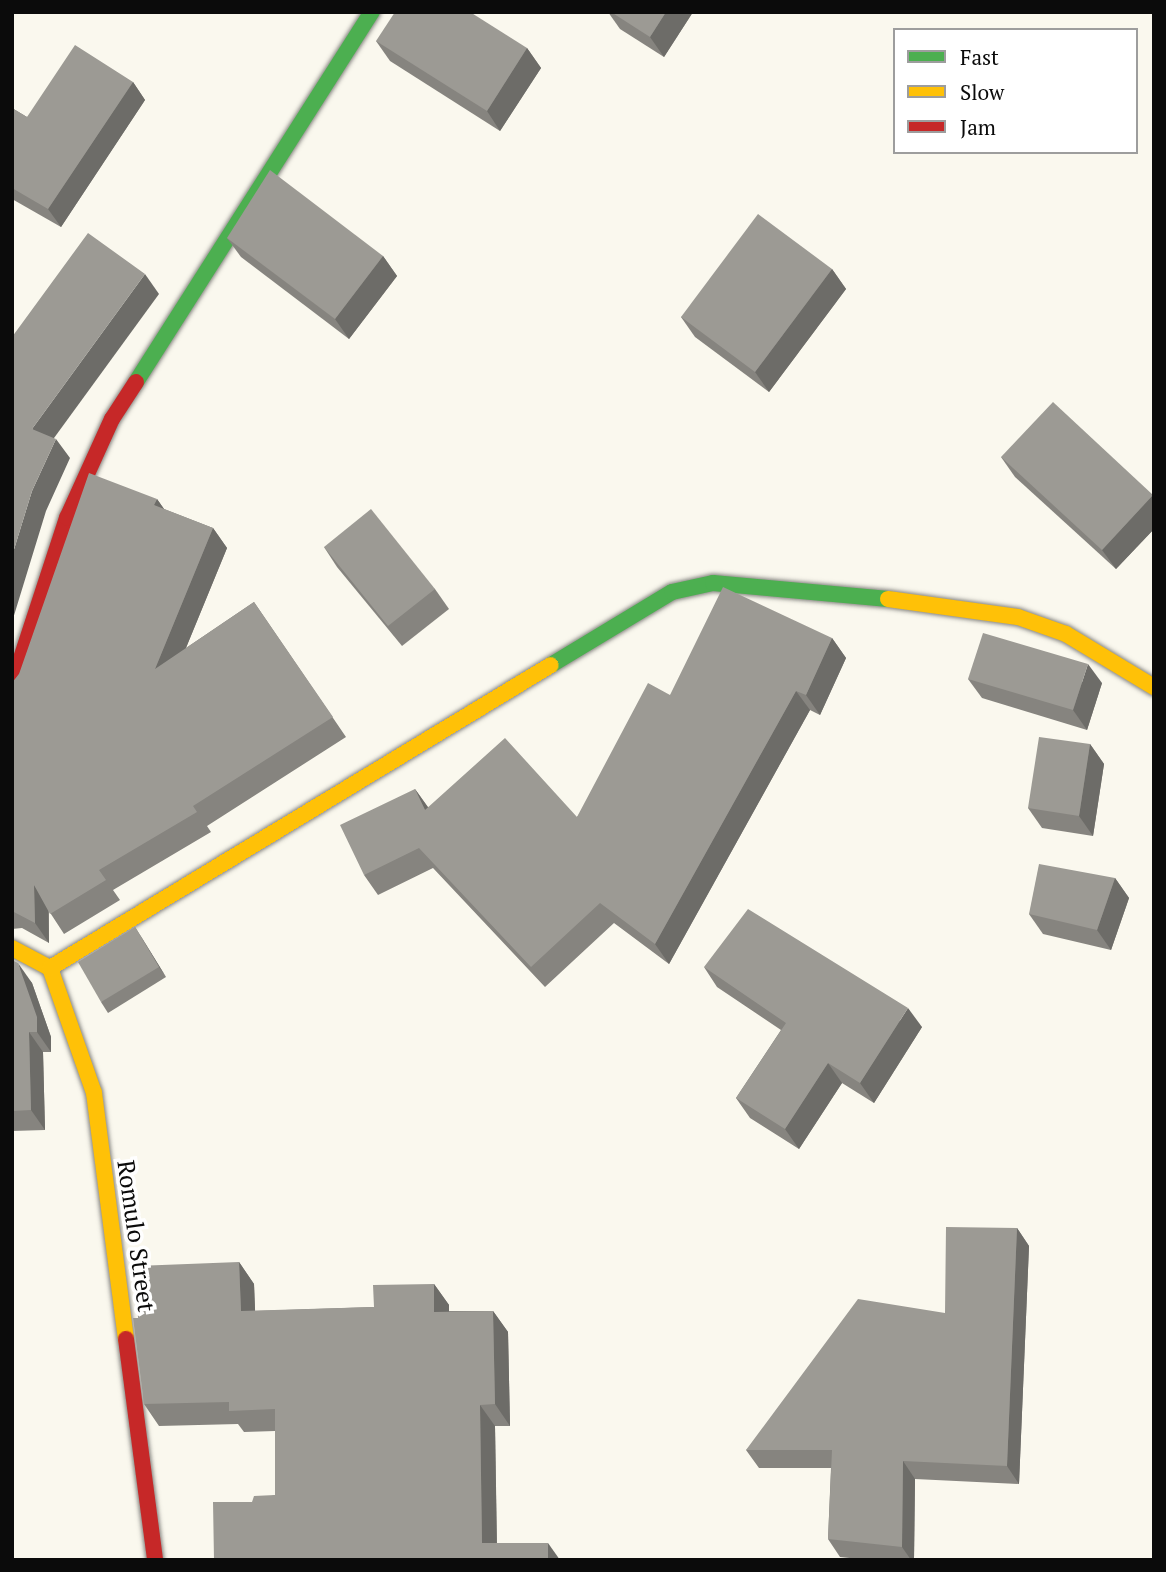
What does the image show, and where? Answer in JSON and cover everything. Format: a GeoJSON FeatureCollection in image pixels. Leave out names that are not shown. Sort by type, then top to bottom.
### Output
{"type":"FeatureCollection","features":[{"type":"Feature","properties":{"kind":"street"},"geometry":{"type":"LineString","coordinates":[[12,686],[67,518],[112,419],[372,12]]}},
{"type":"Feature","properties":{"kind":"street"},"geometry":{"type":"LineString","coordinates":[[12,948],[50,968],[672,592],[713,583],[952,605],[1017,617],[1066,634],[1154,687]]}},
{"type":"Feature","properties":{"kind":"street","name":"Romulo Street"},"geometry":{"type":"LineString","coordinates":[[50,968],[94,1093],[155,1560]]}},
{"type":"Feature","properties":{"kind":"building"},"geometry":{"type":"Polygon","coordinates":[[[395,12],[470,12],[527,48],[487,111],[376,41],[395,12]]]}},
{"type":"Feature","properties":{"kind":"building"},"geometry":{"type":"Polygon","coordinates":[[[611,12],[666,12],[650,37],[611,12]]]}},
{"type":"Feature","properties":{"kind":"building"},"geometry":{"type":"Polygon","coordinates":[[[75,45],[133,82],[48,209],[12,188],[12,108],[27,117],[75,45]]]}},
{"type":"Feature","properties":{"kind":"building"},"geometry":{"type":"Polygon","coordinates":[[[270,170],[383,256],[335,319],[227,238],[270,170]]]}},
{"type":"Feature","properties":{"kind":"building"},"geometry":{"type":"Polygon","coordinates":[[[758,214],[832,269],[755,372],[681,317],[758,214]]]}},
{"type":"Feature","properties":{"kind":"building"},"geometry":{"type":"Polygon","coordinates":[[[88,233],[145,274],[32,429],[56,439],[32,491],[12,556],[12,337],[88,233]]]}},
{"type":"Feature","properties":{"kind":"building"},"geometry":{"type":"Polygon","coordinates":[[[1053,402],[1153,495],[1102,550],[1001,457],[1053,402]]]}},
{"type":"Feature","properties":{"kind":"building"},"geometry":{"type":"Polygon","coordinates":[[[89,473],[157,499],[154,505],[213,528],[155,669],[254,602],[333,717],[193,806],[197,812],[99,870],[106,880],[50,914],[34,885],[35,923],[12,911],[12,683],[19,674],[89,473]]]}},
{"type":"Feature","properties":{"kind":"building"},"geometry":{"type":"Polygon","coordinates":[[[371,509],[435,589],[388,626],[324,547],[371,509]]]}},
{"type":"Feature","properties":{"kind":"building"},"geometry":{"type":"Polygon","coordinates":[[[723,587],[832,638],[806,695],[796,691],[655,944],[600,903],[531,967],[419,848],[364,875],[340,825],[415,789],[425,810],[505,738],[577,817],[648,683],[670,695],[723,587]]]}},
{"type":"Feature","properties":{"kind":"building"},"geometry":{"type":"Polygon","coordinates":[[[983,633],[1088,664],[1073,710],[968,679],[983,633]]]}},
{"type":"Feature","properties":{"kind":"building"},"geometry":{"type":"Polygon","coordinates":[[[1039,737],[1090,744],[1079,816],[1028,808],[1039,737]]]}},
{"type":"Feature","properties":{"kind":"building"},"geometry":{"type":"Polygon","coordinates":[[[1039,864],[1115,878],[1097,930],[1029,914],[1039,864]]]}},
{"type":"Feature","properties":{"kind":"building"},"geometry":{"type":"Polygon","coordinates":[[[748,909],[908,1008],[860,1083],[828,1063],[785,1129],[736,1098],[786,1023],[704,967],[748,909]]]}},
{"type":"Feature","properties":{"kind":"building"},"geometry":{"type":"Polygon","coordinates":[[[135,927],[159,967],[101,1002],[78,962],[135,927]]]}},
{"type":"Feature","properties":{"kind":"building"},"geometry":{"type":"Polygon","coordinates":[[[12,960],[18,963],[37,1017],[37,1032],[29,1032],[31,1110],[12,1111],[12,960]]]}},
{"type":"Feature","properties":{"kind":"building"},"geometry":{"type":"Polygon","coordinates":[[[946,1227],[1017,1228],[1007,1466],[903,1461],[902,1547],[828,1539],[832,1450],[746,1450],[858,1299],[945,1313],[946,1227]]]}},
{"type":"Feature","properties":{"kind":"building"},"geometry":{"type":"Polygon","coordinates":[[[239,1262],[241,1311],[374,1307],[373,1285],[434,1284],[434,1312],[493,1311],[495,1404],[480,1405],[482,1543],[548,1543],[548,1560],[214,1560],[213,1502],[252,1502],[254,1496],[275,1495],[275,1409],[229,1411],[229,1402],[144,1404],[133,1318],[138,1318],[136,1266],[239,1262]]]}},
{"type":"Feature","properties":{"kind":"traffic: fast"},"geometry":{"type":"LineString","coordinates":[[136,382],[372,12]]}},
{"type":"Feature","properties":{"kind":"traffic: fast"},"geometry":{"type":"LineString","coordinates":[[551,665],[672,592],[713,583],[888,599]]}},
{"type":"Feature","properties":{"kind":"traffic: slow"},"geometry":{"type":"LineString","coordinates":[[888,599],[1018,617],[1066,634],[1154,687]]}},
{"type":"Feature","properties":{"kind":"traffic: slow"},"geometry":{"type":"LineString","coordinates":[[50,968],[551,665]]}},
{"type":"Feature","properties":{"kind":"traffic: slow"},"geometry":{"type":"LineString","coordinates":[[12,948],[50,968],[94,1093],[126,1339]]}},
{"type":"Feature","properties":{"kind":"traffic: jam"},"geometry":{"type":"LineString","coordinates":[[12,686],[67,518],[112,419],[136,382]]}},
{"type":"Feature","properties":{"kind":"traffic: jam"},"geometry":{"type":"LineString","coordinates":[[126,1339],[155,1560]]}}]}
